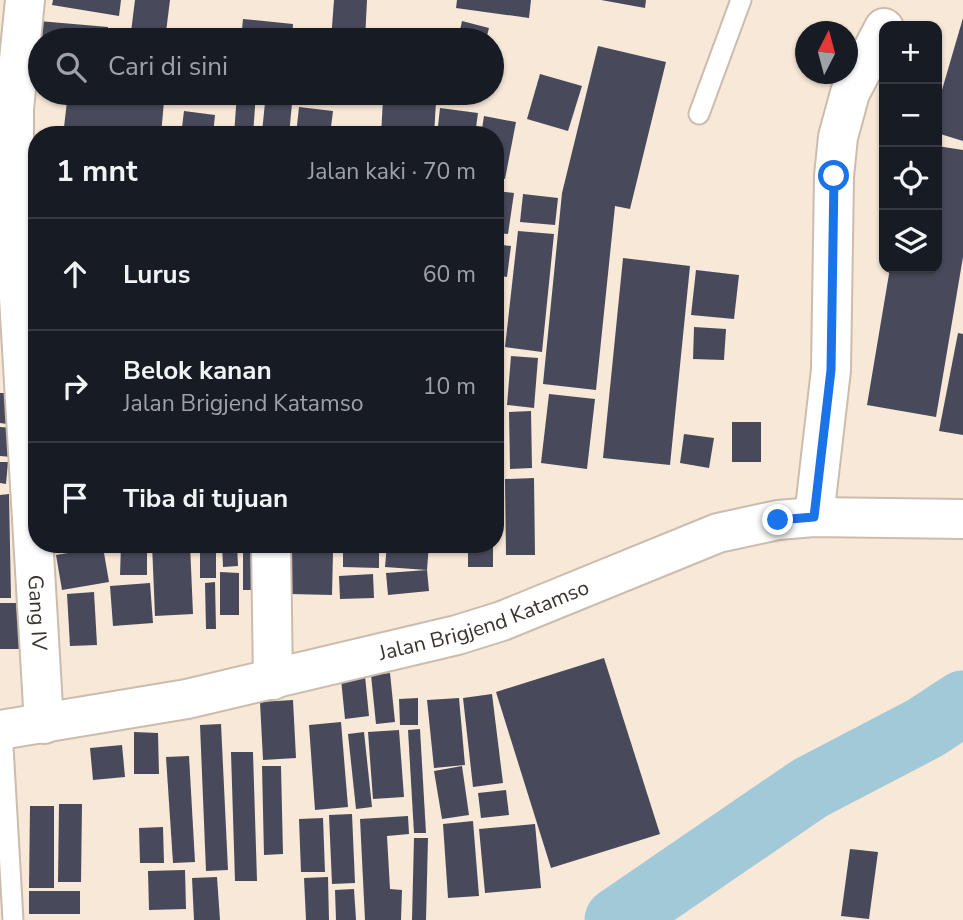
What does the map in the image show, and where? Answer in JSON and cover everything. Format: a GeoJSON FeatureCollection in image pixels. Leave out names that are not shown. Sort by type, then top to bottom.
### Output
{"type":"FeatureCollection","features":[{"type":"Feature","properties":{"kind":"street"},"geometry":{"type":"LineString","coordinates":[[889,21],[902,0]]}},
{"type":"Feature","properties":{"kind":"street","name":"Gang IV"},"geometry":{"type":"LineString","coordinates":[[16,6],[14,212],[28,451]]}},
{"type":"Feature","properties":{"kind":"street"},"geometry":{"type":"LineString","coordinates":[[814,517],[831,370],[834,176],[838,137],[850,93],[879,38]]}},
{"type":"Feature","properties":{"kind":"street","name":"Jalan Brigjend Katamso"},"geometry":{"type":"LineString","coordinates":[[1,729],[187,699],[445,638],[502,621],[718,533],[778,520],[814,517],[963,519]]}},
{"type":"Feature","properties":{"kind":"street","name":"Gang IV"},"geometry":{"type":"LineString","coordinates":[[34,553],[44,724]]}},
{"type":"Feature","properties":{"kind":"street"},"geometry":{"type":"LineString","coordinates":[[271,553],[273,680]]}},
{"type":"Feature","properties":{"kind":"lane"},"geometry":{"type":"LineString","coordinates":[[699,114],[741,0]]}},
{"type":"Feature","properties":{"kind":"lane"},"geometry":{"type":"LineString","coordinates":[[1,729],[13,920]]}},
{"type":"Feature","properties":{"kind":"building"},"geometry":{"type":"Polygon","coordinates":[[[53,0],[121,0],[119,16],[52,5],[53,0]]]}},
{"type":"Feature","properties":{"kind":"building"},"geometry":{"type":"Polygon","coordinates":[[[135,0],[170,0],[166,28],[132,28],[135,0]]]}},
{"type":"Feature","properties":{"kind":"building"},"geometry":{"type":"Polygon","coordinates":[[[334,0],[367,0],[366,28],[332,28],[334,0]]]}},
{"type":"Feature","properties":{"kind":"building"},"geometry":{"type":"Polygon","coordinates":[[[457,0],[531,0],[529,18],[456,8],[457,0]]]}},
{"type":"Feature","properties":{"kind":"building"},"geometry":{"type":"Polygon","coordinates":[[[601,0],[646,0],[645,8],[601,0]]]}},
{"type":"Feature","properties":{"kind":"building"},"geometry":{"type":"Polygon","coordinates":[[[963,18],[963,141],[942,135],[942,90],[963,18]]]}},
{"type":"Feature","properties":{"kind":"building"},"geometry":{"type":"Polygon","coordinates":[[[243,19],[293,24],[293,28],[242,28],[243,19]]]}},
{"type":"Feature","properties":{"kind":"building"},"geometry":{"type":"Polygon","coordinates":[[[39,21],[108,27],[108,28],[38,28],[39,21]]]}},
{"type":"Feature","properties":{"kind":"building"},"geometry":{"type":"Polygon","coordinates":[[[462,21],[489,28],[461,28],[462,21]]]}},
{"type":"Feature","properties":{"kind":"building"},"geometry":{"type":"Polygon","coordinates":[[[598,46],[666,62],[630,209],[615,206],[596,390],[543,384],[562,193],[598,46]]]}},
{"type":"Feature","properties":{"kind":"building"},"geometry":{"type":"Polygon","coordinates":[[[540,74],[582,86],[568,131],[527,119],[540,74]]]}},
{"type":"Feature","properties":{"kind":"building"},"geometry":{"type":"Polygon","coordinates":[[[67,105],[164,105],[162,126],[64,126],[67,105]]]}},
{"type":"Feature","properties":{"kind":"building"},"geometry":{"type":"Polygon","coordinates":[[[236,105],[255,105],[254,126],[235,126],[236,105]]]}},
{"type":"Feature","properties":{"kind":"building"},"geometry":{"type":"Polygon","coordinates":[[[265,105],[292,105],[290,126],[263,126],[265,105]]]}},
{"type":"Feature","properties":{"kind":"building"},"geometry":{"type":"Polygon","coordinates":[[[383,105],[436,105],[435,126],[382,126],[383,105]]]}},
{"type":"Feature","properties":{"kind":"building"},"geometry":{"type":"Polygon","coordinates":[[[299,107],[333,111],[331,126],[297,126],[299,107]]]}},
{"type":"Feature","properties":{"kind":"building"},"geometry":{"type":"Polygon","coordinates":[[[440,108],[478,113],[476,126],[438,126],[440,108]]]}},
{"type":"Feature","properties":{"kind":"building"},"geometry":{"type":"Polygon","coordinates":[[[184,111],[215,115],[214,126],[182,126],[184,111]]]}},
{"type":"Feature","properties":{"kind":"building"},"geometry":{"type":"Polygon","coordinates":[[[484,116],[516,122],[505,179],[504,126],[482,126],[484,116]]]}},
{"type":"Feature","properties":{"kind":"building"},"geometry":{"type":"Polygon","coordinates":[[[942,147],[963,150],[963,257],[936,417],[867,405],[889,273],[942,273],[942,147]]]}},
{"type":"Feature","properties":{"kind":"building"},"geometry":{"type":"Polygon","coordinates":[[[504,192],[514,193],[508,234],[504,234],[504,192]]]}},
{"type":"Feature","properties":{"kind":"building"},"geometry":{"type":"Polygon","coordinates":[[[523,194],[558,198],[555,225],[520,222],[523,194]]]}},
{"type":"Feature","properties":{"kind":"building"},"geometry":{"type":"Polygon","coordinates":[[[518,231],[554,234],[542,352],[505,347],[518,231]]]}},
{"type":"Feature","properties":{"kind":"building"},"geometry":{"type":"Polygon","coordinates":[[[504,245],[511,246],[507,277],[504,276],[504,245]]]}},
{"type":"Feature","properties":{"kind":"building"},"geometry":{"type":"Polygon","coordinates":[[[623,258],[690,266],[670,465],[603,458],[623,258]]]}},
{"type":"Feature","properties":{"kind":"building"},"geometry":{"type":"Polygon","coordinates":[[[696,270],[739,275],[734,319],[691,315],[696,270]]]}},
{"type":"Feature","properties":{"kind":"building"},"geometry":{"type":"Polygon","coordinates":[[[694,327],[726,329],[724,360],[693,359],[694,327]]]}},
{"type":"Feature","properties":{"kind":"building"},"geometry":{"type":"Polygon","coordinates":[[[958,333],[963,334],[963,435],[939,431],[958,333]]]}},
{"type":"Feature","properties":{"kind":"building"},"geometry":{"type":"Polygon","coordinates":[[[511,356],[538,358],[534,408],[507,405],[511,356]]]}},
{"type":"Feature","properties":{"kind":"building"},"geometry":{"type":"Polygon","coordinates":[[[0,393],[9,393],[7,424],[0,423],[0,393]]]}},
{"type":"Feature","properties":{"kind":"building"},"geometry":{"type":"Polygon","coordinates":[[[549,394],[595,399],[587,469],[541,463],[549,394]]]}},
{"type":"Feature","properties":{"kind":"building"},"geometry":{"type":"Polygon","coordinates":[[[531,411],[532,468],[510,469],[509,412],[531,411]]]}},
{"type":"Feature","properties":{"kind":"building"},"geometry":{"type":"Polygon","coordinates":[[[732,422],[761,422],[761,462],[732,462],[732,422]]]}},
{"type":"Feature","properties":{"kind":"building"},"geometry":{"type":"Polygon","coordinates":[[[0,427],[13,428],[12,457],[0,456],[0,427]]]}},
{"type":"Feature","properties":{"kind":"building"},"geometry":{"type":"Polygon","coordinates":[[[684,434],[714,438],[709,468],[680,463],[684,434]]]}},
{"type":"Feature","properties":{"kind":"building"},"geometry":{"type":"Polygon","coordinates":[[[0,462],[8,462],[6,484],[0,483],[0,462]]]}},
{"type":"Feature","properties":{"kind":"building"},"geometry":{"type":"Polygon","coordinates":[[[534,478],[535,555],[506,555],[505,479],[534,478]]]}},
{"type":"Feature","properties":{"kind":"building"},"geometry":{"type":"Polygon","coordinates":[[[9,494],[11,598],[0,598],[0,495],[9,494]]]}},
{"type":"Feature","properties":{"kind":"building"},"geometry":{"type":"Polygon","coordinates":[[[104,553],[109,582],[62,590],[56,555],[104,553]]]}},
{"type":"Feature","properties":{"kind":"building"},"geometry":{"type":"Polygon","coordinates":[[[121,553],[147,553],[147,575],[120,575],[121,553]]]}},
{"type":"Feature","properties":{"kind":"building"},"geometry":{"type":"Polygon","coordinates":[[[152,553],[190,553],[193,614],[155,616],[152,553]]]}},
{"type":"Feature","properties":{"kind":"building"},"geometry":{"type":"Polygon","coordinates":[[[200,553],[216,553],[216,578],[200,578],[200,553]]]}},
{"type":"Feature","properties":{"kind":"building"},"geometry":{"type":"Polygon","coordinates":[[[222,553],[237,553],[238,566],[223,567],[222,553]]]}},
{"type":"Feature","properties":{"kind":"building"},"geometry":{"type":"Polygon","coordinates":[[[243,553],[265,553],[265,590],[243,590],[243,553]]]}},
{"type":"Feature","properties":{"kind":"building"},"geometry":{"type":"Polygon","coordinates":[[[290,553],[333,553],[332,595],[290,594],[290,553]]]}},
{"type":"Feature","properties":{"kind":"building"},"geometry":{"type":"Polygon","coordinates":[[[343,553],[379,553],[379,568],[343,567],[343,553]]]}},
{"type":"Feature","properties":{"kind":"building"},"geometry":{"type":"Polygon","coordinates":[[[386,553],[428,553],[427,570],[385,567],[386,553]]]}},
{"type":"Feature","properties":{"kind":"building"},"geometry":{"type":"Polygon","coordinates":[[[468,553],[493,553],[493,567],[468,567],[468,553]]]}},
{"type":"Feature","properties":{"kind":"building"},"geometry":{"type":"Polygon","coordinates":[[[427,570],[429,591],[388,595],[386,573],[427,570]]]}},
{"type":"Feature","properties":{"kind":"building"},"geometry":{"type":"Polygon","coordinates":[[[220,572],[239,573],[239,615],[220,615],[220,572]]]}},
{"type":"Feature","properties":{"kind":"building"},"geometry":{"type":"Polygon","coordinates":[[[373,574],[374,598],[340,599],[339,576],[373,574]]]}},
{"type":"Feature","properties":{"kind":"building"},"geometry":{"type":"Polygon","coordinates":[[[215,582],[216,629],[206,629],[205,583],[215,582]]]}},
{"type":"Feature","properties":{"kind":"building"},"geometry":{"type":"Polygon","coordinates":[[[150,583],[153,623],[113,626],[110,586],[150,583]]]}},
{"type":"Feature","properties":{"kind":"building"},"geometry":{"type":"Polygon","coordinates":[[[94,592],[97,645],[70,646],[67,594],[94,592]]]}},
{"type":"Feature","properties":{"kind":"building"},"geometry":{"type":"Polygon","coordinates":[[[0,603],[23,603],[23,649],[0,649],[0,603]]]}},
{"type":"Feature","properties":{"kind":"building"},"geometry":{"type":"Polygon","coordinates":[[[604,658],[660,834],[551,868],[496,692],[604,658]]]}},
{"type":"Feature","properties":{"kind":"building"},"geometry":{"type":"Polygon","coordinates":[[[390,673],[395,722],[376,724],[371,675],[390,673]]]}},
{"type":"Feature","properties":{"kind":"building"},"geometry":{"type":"Polygon","coordinates":[[[365,676],[369,716],[345,719],[341,679],[365,676]]]}},
{"type":"Feature","properties":{"kind":"building"},"geometry":{"type":"Polygon","coordinates":[[[492,694],[503,783],[473,787],[463,698],[492,694]]]}},
{"type":"Feature","properties":{"kind":"building"},"geometry":{"type":"Polygon","coordinates":[[[418,698],[418,725],[400,725],[399,699],[418,698]]]}},
{"type":"Feature","properties":{"kind":"building"},"geometry":{"type":"Polygon","coordinates":[[[459,698],[465,765],[434,768],[427,700],[459,698]]]}},
{"type":"Feature","properties":{"kind":"building"},"geometry":{"type":"Polygon","coordinates":[[[293,700],[296,758],[263,760],[260,702],[293,700]]]}},
{"type":"Feature","properties":{"kind":"building"},"geometry":{"type":"Polygon","coordinates":[[[341,722],[348,807],[315,810],[309,725],[341,722]]]}},
{"type":"Feature","properties":{"kind":"building"},"geometry":{"type":"Polygon","coordinates":[[[221,724],[228,870],[206,871],[200,725],[221,724]]]}},
{"type":"Feature","properties":{"kind":"building"},"geometry":{"type":"Polygon","coordinates":[[[420,729],[426,833],[414,833],[408,730],[420,729]]]}},
{"type":"Feature","properties":{"kind":"building"},"geometry":{"type":"Polygon","coordinates":[[[399,730],[404,797],[373,799],[368,732],[399,730]]]}},
{"type":"Feature","properties":{"kind":"building"},"geometry":{"type":"Polygon","coordinates":[[[134,732],[158,733],[159,774],[134,774],[134,732]]]}},
{"type":"Feature","properties":{"kind":"building"},"geometry":{"type":"Polygon","coordinates":[[[364,732],[372,807],[356,809],[348,734],[364,732]]]}},
{"type":"Feature","properties":{"kind":"building"},"geometry":{"type":"Polygon","coordinates":[[[122,745],[125,777],[93,780],[90,748],[122,745]]]}},
{"type":"Feature","properties":{"kind":"building"},"geometry":{"type":"Polygon","coordinates":[[[231,752],[253,752],[257,881],[235,881],[231,752]]]}},
{"type":"Feature","properties":{"kind":"building"},"geometry":{"type":"Polygon","coordinates":[[[189,756],[195,862],[173,863],[166,757],[189,756]]]}},
{"type":"Feature","properties":{"kind":"building"},"geometry":{"type":"Polygon","coordinates":[[[262,766],[281,766],[283,854],[264,855],[262,766]]]}},
{"type":"Feature","properties":{"kind":"building"},"geometry":{"type":"Polygon","coordinates":[[[462,766],[469,815],[442,819],[434,771],[462,766]]]}},
{"type":"Feature","properties":{"kind":"building"},"geometry":{"type":"Polygon","coordinates":[[[506,790],[509,815],[481,818],[478,793],[506,790]]]}},
{"type":"Feature","properties":{"kind":"building"},"geometry":{"type":"Polygon","coordinates":[[[59,804],[82,804],[81,882],[58,882],[59,804]]]}},
{"type":"Feature","properties":{"kind":"building"},"geometry":{"type":"Polygon","coordinates":[[[30,806],[54,806],[54,888],[29,888],[30,806]]]}},
{"type":"Feature","properties":{"kind":"building"},"geometry":{"type":"Polygon","coordinates":[[[352,814],[355,883],[332,884],[329,815],[352,814]]]}},
{"type":"Feature","properties":{"kind":"building"},"geometry":{"type":"Polygon","coordinates":[[[408,816],[409,834],[387,836],[390,889],[402,890],[401,920],[365,920],[360,819],[408,816]]]}},
{"type":"Feature","properties":{"kind":"building"},"geometry":{"type":"Polygon","coordinates":[[[323,818],[325,872],[301,872],[299,819],[323,818]]]}},
{"type":"Feature","properties":{"kind":"building"},"geometry":{"type":"Polygon","coordinates":[[[473,821],[479,896],[448,898],[443,824],[473,821]]]}},
{"type":"Feature","properties":{"kind":"building"},"geometry":{"type":"Polygon","coordinates":[[[535,824],[541,888],[485,893],[479,829],[535,824]]]}},
{"type":"Feature","properties":{"kind":"building"},"geometry":{"type":"Polygon","coordinates":[[[163,827],[164,863],[140,863],[139,828],[163,827]]]}},
{"type":"Feature","properties":{"kind":"building"},"geometry":{"type":"Polygon","coordinates":[[[414,838],[428,838],[426,920],[412,920],[414,838]]]}},
{"type":"Feature","properties":{"kind":"building"},"geometry":{"type":"Polygon","coordinates":[[[850,849],[878,852],[869,919],[841,916],[850,849]]]}},
{"type":"Feature","properties":{"kind":"building"},"geometry":{"type":"Polygon","coordinates":[[[185,870],[186,909],[149,910],[148,871],[185,870]]]}},
{"type":"Feature","properties":{"kind":"building"},"geometry":{"type":"Polygon","coordinates":[[[217,877],[220,920],[194,920],[192,878],[217,877]]]}},
{"type":"Feature","properties":{"kind":"building"},"geometry":{"type":"Polygon","coordinates":[[[328,877],[329,920],[306,920],[304,878],[328,877]]]}},
{"type":"Feature","properties":{"kind":"building"},"geometry":{"type":"Polygon","coordinates":[[[354,889],[356,920],[336,920],[335,890],[354,889]]]}},
{"type":"Feature","properties":{"kind":"building"},"geometry":{"type":"Polygon","coordinates":[[[29,891],[80,891],[80,914],[29,914],[29,891]]]}},
{"type":"Feature","properties":{"kind":"waterway"},"geometry":{"type":"LineString","coordinates":[[617,920],[810,788],[925,728],[963,703]]}},
{"type":"Feature","properties":{"kind":"route"},"geometry":{"type":"LineString","coordinates":[[778,520],[814,517],[831,370],[834,176]]}}]}
